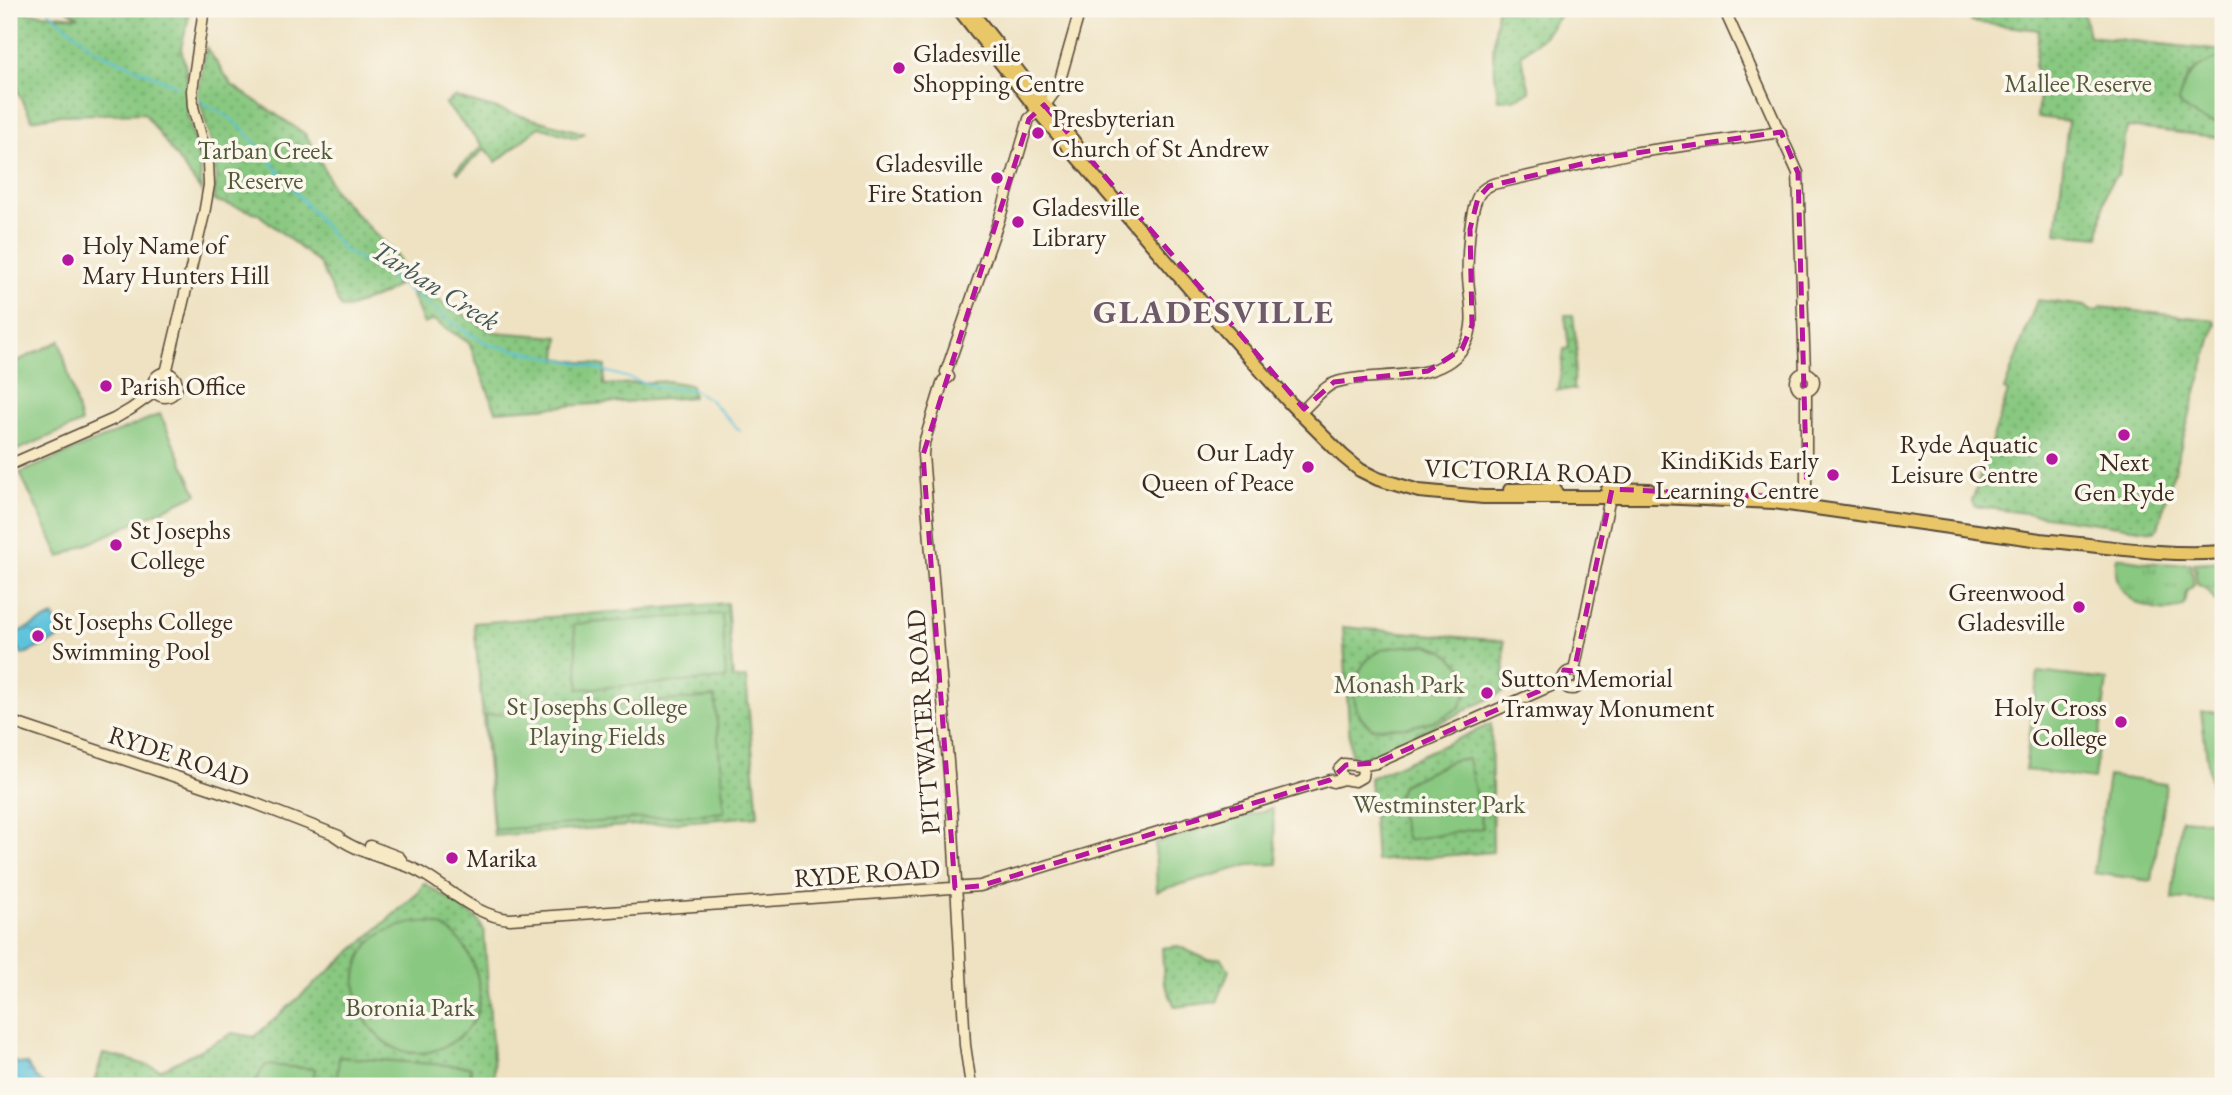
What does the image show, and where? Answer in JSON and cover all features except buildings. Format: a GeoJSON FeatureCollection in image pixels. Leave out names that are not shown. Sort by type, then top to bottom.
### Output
{"type":"FeatureCollection","features":[{"type":"Feature","properties":{"kind":"highway","name":"VICTORIA ROAD"},"geometry":{"type":"LineString","coordinates":[[959,9],[1135,226],[1290,402],[1360,470],[1397,487],[1440,494],[1505,498],[1610,493]]}},
{"type":"Feature","properties":{"kind":"highway","name":"VICTORIA ROAD"},"geometry":{"type":"LineString","coordinates":[[969,9],[1009,58],[1040,107],[1304,409],[1363,465],[1389,478],[1409,484],[1458,490],[1765,494],[2031,539],[2159,553],[2223,552]]}},
{"type":"Feature","properties":{"kind":"highway","name":"VICTORIA ROAD"},"geometry":{"type":"LineString","coordinates":[[1806,503],[2162,547],[2223,545]]}},
{"type":"Feature","properties":{"kind":"main road"},"geometry":{"type":"LineString","coordinates":[[166,373],[209,185],[208,162],[191,90],[204,9]]}},
{"type":"Feature","properties":{"kind":"main road"},"geometry":{"type":"LineString","coordinates":[[1724,9],[1781,132],[1800,183],[1805,373],[1797,378],[1796,385],[1806,392],[1806,503]]}},
{"type":"Feature","properties":{"kind":"main road","name":"PITTWATER ROAD"},"geometry":{"type":"LineString","coordinates":[[971,1086],[970,1068],[967,1064],[948,763],[923,455],[944,376],[1001,214],[1029,119],[1058,87],[1078,17]]}},
{"type":"Feature","properties":{"kind":"main road"},"geometry":{"type":"LineString","coordinates":[[1304,409],[1334,382],[1428,371],[1451,360],[1462,349],[1472,325],[1468,273],[1471,229],[1475,203],[1485,188],[1623,154],[1781,132]]}},
{"type":"Feature","properties":{"kind":"main road"},"geometry":{"type":"LineString","coordinates":[[166,373],[175,378],[176,391],[167,397],[155,392],[154,380],[158,376],[166,373]]}},
{"type":"Feature","properties":{"kind":"main road"},"geometry":{"type":"LineString","coordinates":[[9,465],[114,419],[155,392]]}},
{"type":"Feature","properties":{"kind":"main road"},"geometry":{"type":"LineString","coordinates":[[1574,671],[1610,493]]}},
{"type":"Feature","properties":{"kind":"main road"},"geometry":{"type":"LineString","coordinates":[[1574,671],[1581,680],[1577,688],[1569,689],[1562,681],[1566,673],[1574,671]]}},
{"type":"Feature","properties":{"kind":"main road","name":"RYDE ROAD"},"geometry":{"type":"LineString","coordinates":[[9,721],[254,803],[334,835],[345,843],[405,865],[485,914],[510,919],[980,886],[1330,780],[1333,782],[1341,775],[1340,767],[1344,764],[1362,770],[1562,681]]}},
{"type":"Feature","properties":{"kind":"main road","name":"PITTWATER ROAD"},"geometry":{"type":"LineString","coordinates":[[965,1086],[964,1069],[967,1064]]}},
{"type":"Feature","properties":{"kind":"highlighted area"},"geometry":{"type":"Polygon","coordinates":[[[1044,105],[1304,409],[1334,382],[1428,371],[1462,349],[1472,325],[1470,229],[1478,198],[1489,186],[1615,156],[1781,132],[1798,173],[1807,499],[1612,489],[1574,671],[1564,670],[1562,681],[1376,763],[1346,765],[1330,780],[980,886],[955,888],[923,455],[1029,119],[1044,105]]]}},
{"type":"Feature","properties":{"kind":"green space"},"geometry":{"type":"Polygon","coordinates":[[[66,9],[191,9],[181,48],[187,74],[188,116],[200,167],[202,192],[144,113],[60,115],[32,120],[9,74],[9,11],[79,17],[66,9]]]}},
{"type":"Feature","properties":{"kind":"green space"},"geometry":{"type":"Polygon","coordinates":[[[1497,9],[1565,9],[1544,36],[1521,55],[1530,92],[1513,99],[1498,100],[1493,54],[1497,9]]]}},
{"type":"Feature","properties":{"kind":"green space","name":"Mallee Reserve"},"geometry":{"type":"Polygon","coordinates":[[[1973,9],[2083,9],[2089,36],[2223,51],[2223,138],[2127,127],[2119,174],[2106,193],[2099,237],[2056,233],[2068,121],[2037,117],[2040,81],[2035,67],[2039,30],[1971,22],[1973,9]]]}},
{"type":"Feature","properties":{"kind":"green space","name":"Tarban Creek Reserve"},"geometry":{"type":"Polygon","coordinates":[[[206,47],[232,85],[305,134],[334,191],[399,258],[403,281],[386,293],[348,308],[341,308],[320,264],[257,213],[213,200],[216,185],[215,157],[198,94],[206,47]]]}},
{"type":"Feature","properties":{"kind":"green space"},"geometry":{"type":"Polygon","coordinates":[[[2216,59],[2223,60],[2223,122],[2198,118],[2178,102],[2190,74],[2216,59]]]}},
{"type":"Feature","properties":{"kind":"green space"},"geometry":{"type":"Polygon","coordinates":[[[454,97],[584,133],[576,138],[539,127],[496,162],[485,149],[458,173],[456,170],[483,146],[445,104],[454,97]]]}},
{"type":"Feature","properties":{"kind":"green space"},"geometry":{"type":"Polygon","coordinates":[[[420,289],[494,332],[559,337],[557,358],[605,366],[604,385],[667,381],[691,385],[693,397],[496,411],[469,343],[433,320],[424,324],[411,293],[420,289]]]}},
{"type":"Feature","properties":{"kind":"green space"},"geometry":{"type":"Polygon","coordinates":[[[2037,300],[2085,306],[2097,311],[2101,307],[2214,320],[2215,325],[2158,528],[2154,531],[1974,506],[1972,501],[2008,392],[2004,390],[2037,300]]]}},
{"type":"Feature","properties":{"kind":"green space"},"geometry":{"type":"Polygon","coordinates":[[[1565,315],[1573,315],[1577,349],[1575,390],[1557,390],[1564,349],[1569,348],[1565,315]]]}},
{"type":"Feature","properties":{"kind":"green space"},"geometry":{"type":"Polygon","coordinates":[[[60,341],[81,423],[15,451],[9,438],[9,365],[60,341]]]}},
{"type":"Feature","properties":{"kind":"green space"},"geometry":{"type":"Polygon","coordinates":[[[160,414],[197,494],[60,557],[20,473],[160,414]]]}},
{"type":"Feature","properties":{"kind":"green space"},"geometry":{"type":"Polygon","coordinates":[[[2117,557],[2154,563],[2191,563],[2194,585],[2186,592],[2184,605],[2177,609],[2160,610],[2142,605],[2127,596],[2118,582],[2117,557]]]}},
{"type":"Feature","properties":{"kind":"green space"},"geometry":{"type":"Polygon","coordinates":[[[2223,561],[2223,600],[2215,601],[2207,589],[2197,584],[2194,563],[2223,561]]]}},
{"type":"Feature","properties":{"kind":"green space","name":"St Josephs College Playing Fields"},"geometry":{"type":"Polygon","coordinates":[[[727,603],[733,679],[746,678],[758,816],[494,836],[474,623],[727,603]]]}},
{"type":"Feature","properties":{"kind":"green space"},"geometry":{"type":"Polygon","coordinates":[[[722,614],[726,679],[579,689],[574,624],[722,614]]]}},
{"type":"Feature","properties":{"kind":"green space","name":"Monash Park"},"geometry":{"type":"Polygon","coordinates":[[[1343,627],[1504,641],[1505,691],[1363,761],[1351,757],[1343,627]]]}},
{"type":"Feature","properties":{"kind":"green space"},"geometry":{"type":"Polygon","coordinates":[[[1427,645],[1444,651],[1465,670],[1468,688],[1460,707],[1437,720],[1409,727],[1372,728],[1361,718],[1354,697],[1361,669],[1373,655],[1382,650],[1427,645]]]}},
{"type":"Feature","properties":{"kind":"green space"},"geometry":{"type":"Polygon","coordinates":[[[2038,672],[2107,680],[2094,779],[2025,770],[2038,672]]]}},
{"type":"Feature","properties":{"kind":"green space"},"geometry":{"type":"Polygon","coordinates":[[[715,697],[724,812],[494,830],[485,715],[565,709],[566,705],[586,703],[587,707],[715,697]]]}},
{"type":"Feature","properties":{"kind":"green space"},"geometry":{"type":"Polygon","coordinates":[[[2201,712],[2223,712],[2223,788],[2211,787],[2201,712]]]}},
{"type":"Feature","properties":{"kind":"green space","name":"Westminster Park"},"geometry":{"type":"Polygon","coordinates":[[[1491,724],[1493,852],[1376,861],[1370,778],[1491,724]]]}},
{"type":"Feature","properties":{"kind":"green space"},"geometry":{"type":"Polygon","coordinates":[[[1468,759],[1483,828],[1407,840],[1396,803],[1402,785],[1454,760],[1468,759]]]}},
{"type":"Feature","properties":{"kind":"green space"},"geometry":{"type":"Polygon","coordinates":[[[2108,776],[2166,784],[2152,881],[2094,873],[2108,776]]]}},
{"type":"Feature","properties":{"kind":"green space"},"geometry":{"type":"Polygon","coordinates":[[[1272,808],[1278,864],[1249,865],[1157,891],[1155,843],[1272,808]]]}},
{"type":"Feature","properties":{"kind":"green space"},"geometry":{"type":"Polygon","coordinates":[[[2181,819],[2223,822],[2223,902],[2172,899],[2181,819]]]}},
{"type":"Feature","properties":{"kind":"green space","name":"Boronia Park"},"geometry":{"type":"Polygon","coordinates":[[[424,883],[477,918],[484,931],[495,1086],[93,1086],[103,1054],[161,1070],[233,1033],[254,1037],[418,893],[424,883]]]}},
{"type":"Feature","properties":{"kind":"green space"},"geometry":{"type":"Polygon","coordinates":[[[417,922],[440,925],[456,936],[475,968],[479,992],[476,1015],[466,1030],[451,1043],[425,1053],[396,1049],[380,1038],[367,1023],[359,1004],[356,985],[358,965],[366,948],[381,934],[398,926],[417,922]]]}},
{"type":"Feature","properties":{"kind":"green space"},"geometry":{"type":"Polygon","coordinates":[[[1178,946],[1208,960],[1220,958],[1229,970],[1217,1002],[1175,1007],[1164,982],[1162,948],[1178,946]]]}},
{"type":"Feature","properties":{"kind":"green space"},"geometry":{"type":"Polygon","coordinates":[[[339,1057],[471,1067],[469,1086],[336,1086],[339,1057]]]}},
{"type":"Feature","properties":{"kind":"green space"},"geometry":{"type":"Polygon","coordinates":[[[265,1065],[315,1069],[312,1086],[253,1086],[265,1065]]]}},
{"type":"Feature","properties":{"kind":"water","name":"St Josephs College Swimming Pool"},"geometry":{"type":"Polygon","coordinates":[[[53,616],[63,637],[22,655],[12,635],[53,616]]]}},
{"type":"Feature","properties":{"kind":"water"},"geometry":{"type":"Polygon","coordinates":[[[9,1056],[16,1063],[27,1064],[35,1077],[46,1086],[9,1086],[9,1056]]]}},
{"type":"Feature","properties":{"kind":"waterway","name":"Tarban Creek"},"geometry":{"type":"LineString","coordinates":[[49,11],[95,50],[176,86]]}},
{"type":"Feature","properties":{"kind":"waterway","name":"Tarban Creek"},"geometry":{"type":"LineString","coordinates":[[199,100],[230,118],[245,131],[344,250],[386,274],[463,330],[491,345],[578,363],[662,388],[693,390],[709,399],[740,431]]}},
{"type":"Feature","properties":{"kind":"place","name":"Gladesville Shopping Centre"},"geometry":{"type":"Point","coordinates":[899,68]}},
{"type":"Feature","properties":{"kind":"place","name":"Presbyterian Church of St Andrew"},"geometry":{"type":"Point","coordinates":[1038,133]}},
{"type":"Feature","properties":{"kind":"place","name":"Gladesville Fire Station"},"geometry":{"type":"Point","coordinates":[997,178]}},
{"type":"Feature","properties":{"kind":"place","name":"Gladesville Library"},"geometry":{"type":"Point","coordinates":[1018,222]}},
{"type":"Feature","properties":{"kind":"place","name":"Holy Name of Mary Hunters Hill"},"geometry":{"type":"Point","coordinates":[68,260]}},
{"type":"Feature","properties":{"kind":"place","name":"Parish Office"},"geometry":{"type":"Point","coordinates":[106,386]}},
{"type":"Feature","properties":{"kind":"place","name":"Next Gen Ryde"},"geometry":{"type":"Point","coordinates":[2124,435]}},
{"type":"Feature","properties":{"kind":"place","name":"Ryde Aquatic Leisure Centre"},"geometry":{"type":"Point","coordinates":[2052,459]}},
{"type":"Feature","properties":{"kind":"place","name":"Our Lady Queen of Peace"},"geometry":{"type":"Point","coordinates":[1308,467]}},
{"type":"Feature","properties":{"kind":"place","name":"KindiKids Early Learning Centre"},"geometry":{"type":"Point","coordinates":[1833,475]}},
{"type":"Feature","properties":{"kind":"place","name":"St Josephs College"},"geometry":{"type":"Point","coordinates":[116,545]}},
{"type":"Feature","properties":{"kind":"place","name":"Greenwood Gladesville"},"geometry":{"type":"Point","coordinates":[2079,607]}},
{"type":"Feature","properties":{"kind":"place","name":"St Josephs College Swimming Pool"},"geometry":{"type":"Point","coordinates":[38,636]}},
{"type":"Feature","properties":{"kind":"place","name":"Sutton Memorial Tramway Monument"},"geometry":{"type":"Point","coordinates":[1487,693]}},
{"type":"Feature","properties":{"kind":"place","name":"Holy Cross College"},"geometry":{"type":"Point","coordinates":[2121,722]}},
{"type":"Feature","properties":{"kind":"place","name":"Marika"},"geometry":{"type":"Point","coordinates":[452,858]}},
{"type":"Feature","properties":{"kind":"district","name":"GLADESVILLE"},"geometry":{"type":"Point","coordinates":[1214,311]}}]}
